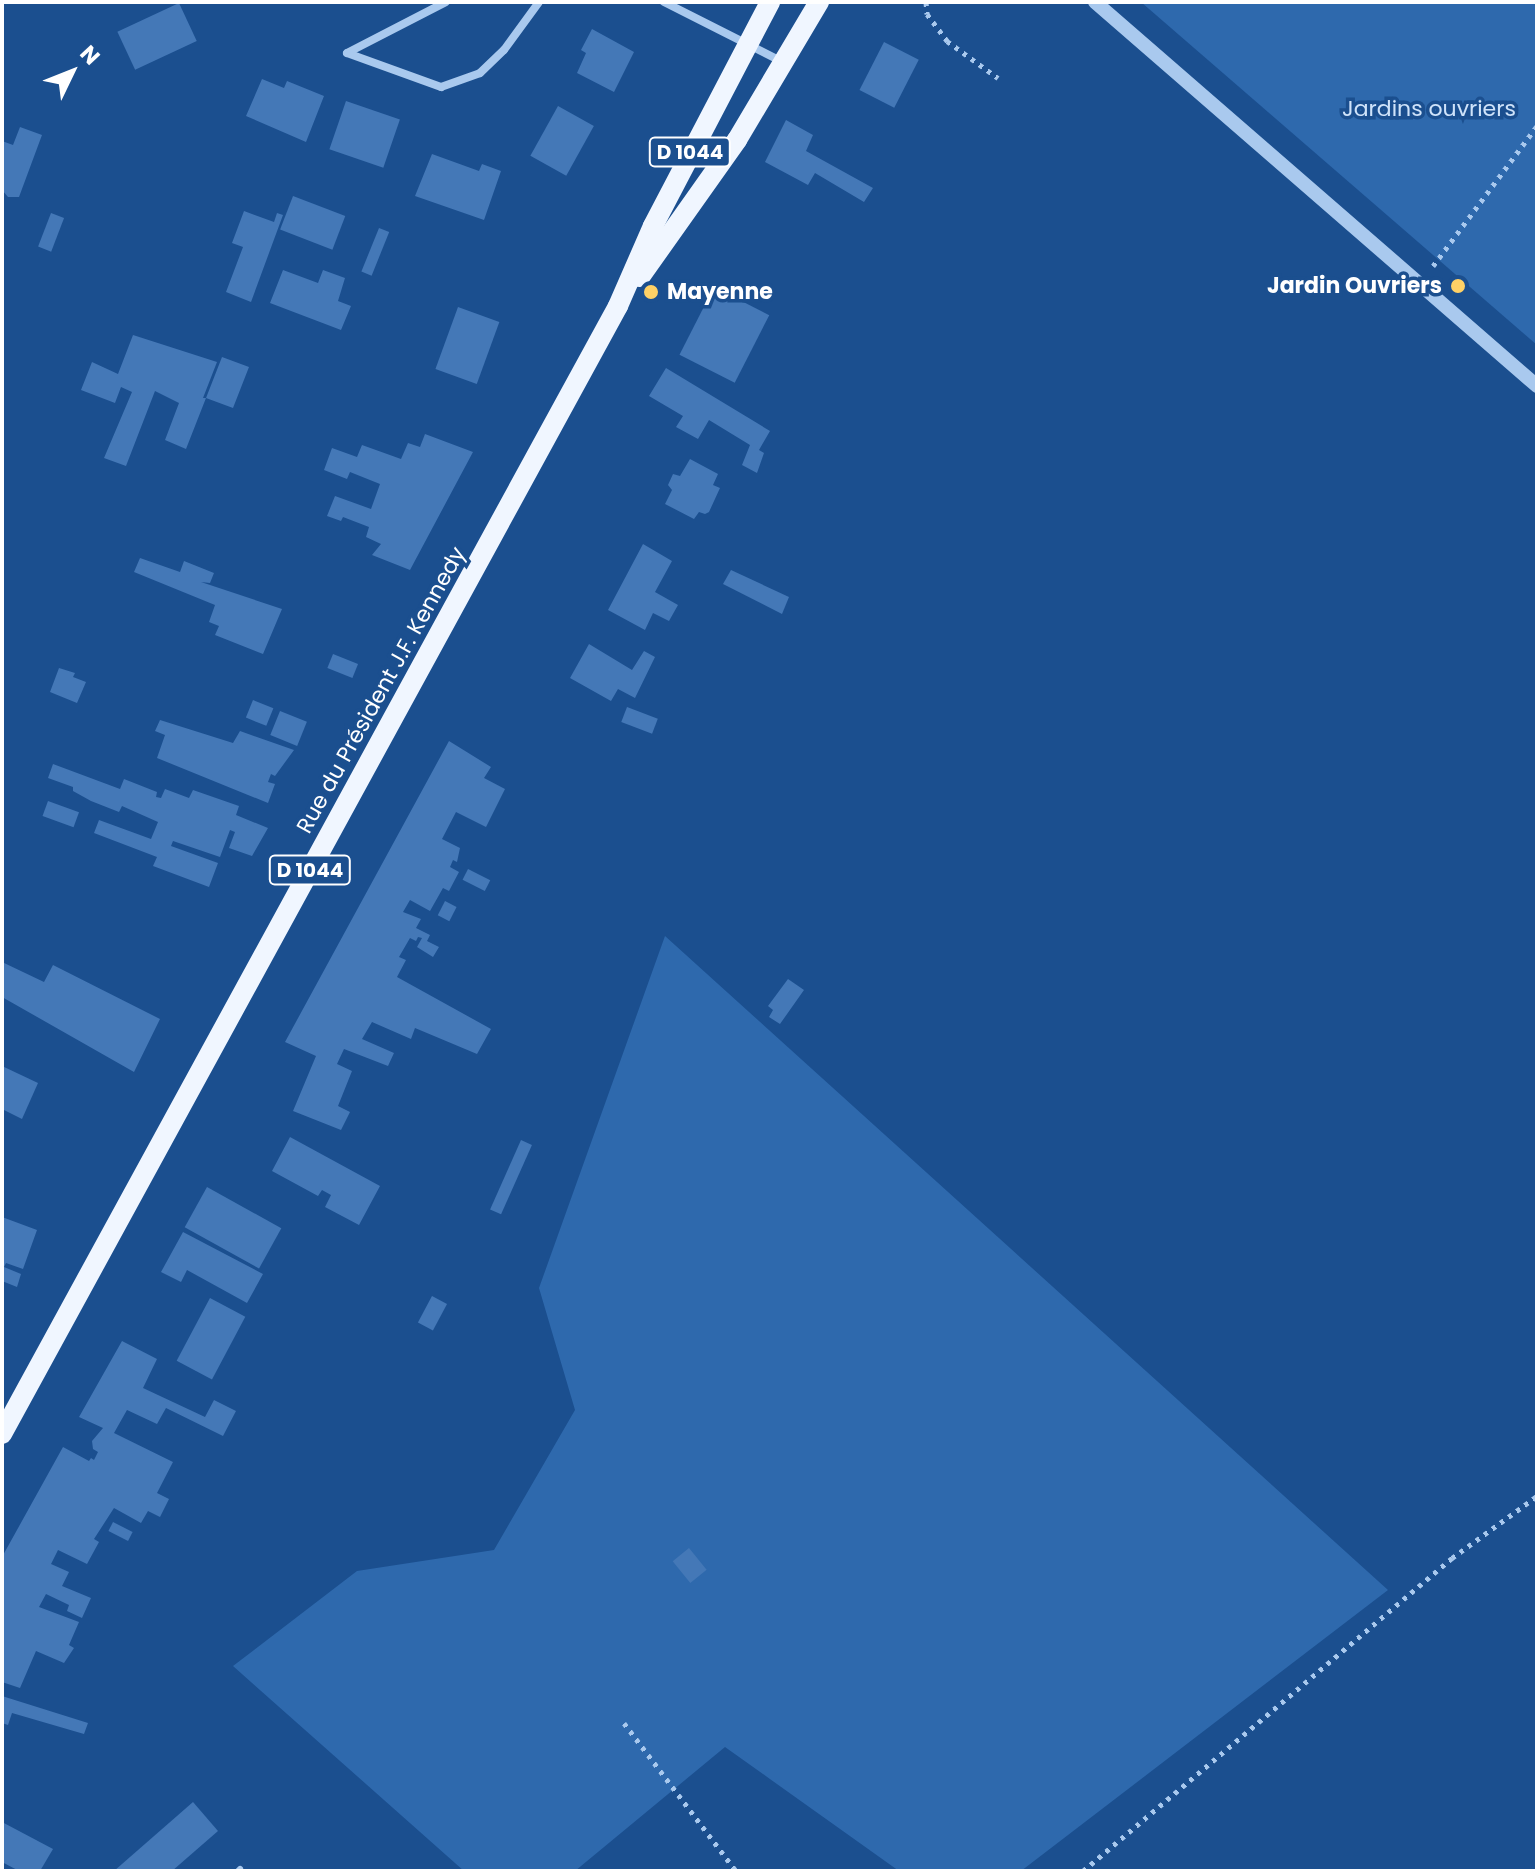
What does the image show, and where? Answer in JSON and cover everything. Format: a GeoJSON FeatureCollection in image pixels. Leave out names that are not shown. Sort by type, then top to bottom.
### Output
{"type":"FeatureCollection","features":[{"type":"Feature","properties":{"kind":"main road","name":"Rue du Président J.F. Kennedy"},"geometry":{"type":"LineString","coordinates":[[2,1434],[618,306],[653,226],[770,2]]}},
{"type":"Feature","properties":{"kind":"main road","name":"Rue du Président J.F. Kennedy"},"geometry":{"type":"LineString","coordinates":[[618,306],[737,140],[819,2]]}},
{"type":"Feature","properties":{"kind":"street"},"geometry":{"type":"LineString","coordinates":[[446,2],[347,53],[441,87],[480,73],[504,50],[539,2]]}},
{"type":"Feature","properties":{"kind":"street"},"geometry":{"type":"LineString","coordinates":[[664,2],[783,62]]}},
{"type":"Feature","properties":{"kind":"street"},"geometry":{"type":"LineString","coordinates":[[1095,2],[1537,386]]}},
{"type":"Feature","properties":{"kind":"path"},"geometry":{"type":"LineString","coordinates":[[926,2],[927,14],[947,41],[998,78]]}},
{"type":"Feature","properties":{"kind":"path"},"geometry":{"type":"LineString","coordinates":[[1418,283],[1448,250],[1537,126]]}},
{"type":"Feature","properties":{"kind":"path"},"geometry":{"type":"LineString","coordinates":[[1083,1871],[1440,1568],[1537,1496]]}},
{"type":"Feature","properties":{"kind":"path"},"geometry":{"type":"LineString","coordinates":[[624,1723],[736,1871]]}},
{"type":"Feature","properties":{"kind":"green space","name":"Jardins ouvriers"},"geometry":{"type":"Polygon","coordinates":[[[1141,2],[1537,2],[1537,345],[1141,2]]]}},
{"type":"Feature","properties":{"kind":"green space"},"geometry":{"type":"Polygon","coordinates":[[[665,936],[1388,1590],[1021,1871],[899,1871],[725,1747],[575,1871],[464,1871],[233,1666],[357,1571],[494,1550],[575,1410],[539,1288],[665,936]]]}},
{"type":"Feature","properties":{"kind":"building"},"geometry":{"type":"Polygon","coordinates":[[[179,3],[197,41],[135,70],[117,32],[179,3]]]}},
{"type":"Feature","properties":{"kind":"building"},"geometry":{"type":"Polygon","coordinates":[[[592,29],[634,52],[614,92],[577,73],[586,53],[581,50],[592,29]]]}},
{"type":"Feature","properties":{"kind":"building"},"geometry":{"type":"Polygon","coordinates":[[[884,42],[919,60],[894,108],[859,90],[884,42]]]}},
{"type":"Feature","properties":{"kind":"building"},"geometry":{"type":"Polygon","coordinates":[[[262,79],[284,88],[287,81],[324,96],[306,142],[246,116],[262,79]]]}},
{"type":"Feature","properties":{"kind":"building"},"geometry":{"type":"Polygon","coordinates":[[[346,101],[400,120],[383,168],[329,149],[346,101]]]}},
{"type":"Feature","properties":{"kind":"building"},"geometry":{"type":"Polygon","coordinates":[[[558,106],[594,126],[566,176],[530,156],[558,106]]]}},
{"type":"Feature","properties":{"kind":"building"},"geometry":{"type":"Polygon","coordinates":[[[786,120],[813,135],[806,151],[873,188],[864,202],[815,173],[808,185],[765,162],[786,120]]]}},
{"type":"Feature","properties":{"kind":"building"},"geometry":{"type":"Polygon","coordinates":[[[20,127],[42,135],[19,197],[8,197],[2,190],[2,141],[13,145],[20,127]]]}},
{"type":"Feature","properties":{"kind":"building"},"geometry":{"type":"Polygon","coordinates":[[[432,154],[479,171],[482,164],[501,171],[484,220],[415,196],[432,154]]]}},
{"type":"Feature","properties":{"kind":"building"},"geometry":{"type":"Polygon","coordinates":[[[293,196],[345,216],[332,250],[280,230],[293,196]]]}},
{"type":"Feature","properties":{"kind":"building"},"geometry":{"type":"Polygon","coordinates":[[[244,211],[274,222],[277,213],[283,215],[251,302],[226,292],[243,247],[232,243],[244,211]]]}},
{"type":"Feature","properties":{"kind":"building"},"geometry":{"type":"Polygon","coordinates":[[[51,213],[64,218],[51,252],[38,247],[51,213]]]}},
{"type":"Feature","properties":{"kind":"building"},"geometry":{"type":"Polygon","coordinates":[[[379,228],[389,232],[372,276],[361,272],[379,228]]]}},
{"type":"Feature","properties":{"kind":"building"},"geometry":{"type":"Polygon","coordinates":[[[283,270],[318,283],[323,270],[345,278],[338,301],[351,306],[341,330],[270,303],[283,270]]]}},
{"type":"Feature","properties":{"kind":"building"},"geometry":{"type":"Polygon","coordinates":[[[714,287],[769,315],[735,383],[679,355],[714,287]]]}},
{"type":"Feature","properties":{"kind":"building"},"geometry":{"type":"Polygon","coordinates":[[[458,307],[499,322],[477,384],[435,369],[458,307]]]}},
{"type":"Feature","properties":{"kind":"building"},"geometry":{"type":"Polygon","coordinates":[[[133,335],[217,362],[186,449],[165,440],[179,403],[155,391],[126,466],[104,458],[132,392],[121,387],[115,403],[81,390],[92,362],[118,374],[133,335]]]}},
{"type":"Feature","properties":{"kind":"building"},"geometry":{"type":"Polygon","coordinates":[[[222,357],[249,367],[233,408],[206,398],[222,357]]]}},
{"type":"Feature","properties":{"kind":"building"},"geometry":{"type":"Polygon","coordinates":[[[666,368],[770,431],[759,450],[764,453],[757,473],[742,465],[750,445],[709,420],[698,439],[676,427],[683,416],[649,396],[666,368]]]}},
{"type":"Feature","properties":{"kind":"building"},"geometry":{"type":"Polygon","coordinates":[[[425,434],[473,452],[410,570],[372,555],[381,544],[366,537],[369,527],[343,517],[341,521],[327,516],[335,496],[371,509],[380,484],[350,472],[347,479],[324,470],[332,448],[357,457],[362,445],[401,459],[408,443],[420,447],[425,434]]]}},
{"type":"Feature","properties":{"kind":"building"},"geometry":{"type":"Polygon","coordinates":[[[690,459],[718,474],[713,485],[720,488],[709,512],[699,512],[694,519],[665,504],[672,490],[668,485],[673,474],[680,476],[690,459]]]}},
{"type":"Feature","properties":{"kind":"building"},"geometry":{"type":"Polygon","coordinates":[[[643,544],[672,561],[655,592],[678,605],[669,621],[653,613],[645,630],[608,610],[643,544]]]}},
{"type":"Feature","properties":{"kind":"building"},"geometry":{"type":"Polygon","coordinates":[[[140,558],[180,572],[184,561],[214,573],[210,583],[201,582],[282,609],[263,654],[215,635],[219,626],[209,622],[215,605],[134,572],[140,558]]]}},
{"type":"Feature","properties":{"kind":"building"},"geometry":{"type":"Polygon","coordinates":[[[731,570],[789,597],[782,614],[723,584],[731,570]]]}},
{"type":"Feature","properties":{"kind":"building"},"geometry":{"type":"Polygon","coordinates":[[[589,644],[632,670],[644,651],[655,657],[635,698],[618,689],[611,701],[570,678],[589,644]]]}},
{"type":"Feature","properties":{"kind":"building"},"geometry":{"type":"Polygon","coordinates":[[[333,654],[358,664],[352,678],[327,668],[333,654]]]}},
{"type":"Feature","properties":{"kind":"building"},"geometry":{"type":"Polygon","coordinates":[[[59,668],[75,673],[73,677],[86,682],[77,703],[50,692],[59,668]]]}},
{"type":"Feature","properties":{"kind":"building"},"geometry":{"type":"Polygon","coordinates":[[[253,700],[273,708],[266,726],[246,718],[253,700]]]}},
{"type":"Feature","properties":{"kind":"building"},"geometry":{"type":"Polygon","coordinates":[[[627,707],[658,719],[652,734],[621,722],[627,707]]]}},
{"type":"Feature","properties":{"kind":"building"},"geometry":{"type":"Polygon","coordinates":[[[280,711],[307,722],[297,746],[270,735],[280,711]]]}},
{"type":"Feature","properties":{"kind":"building"},"geometry":{"type":"Polygon","coordinates":[[[160,720],[233,743],[240,731],[294,750],[275,776],[271,774],[268,782],[275,784],[268,803],[157,758],[165,735],[155,731],[160,720]]]}},
{"type":"Feature","properties":{"kind":"building"},"geometry":{"type":"Polygon","coordinates":[[[449,741],[491,767],[484,778],[505,789],[486,827],[456,812],[442,839],[460,848],[457,862],[453,860],[450,867],[459,872],[449,891],[443,888],[430,911],[410,900],[403,912],[421,919],[416,928],[430,935],[427,941],[439,947],[433,957],[417,947],[422,938],[418,937],[416,941],[410,938],[399,957],[406,960],[397,977],[491,1029],[477,1054],[415,1028],[411,1039],[372,1022],[362,1039],[394,1053],[388,1066],[344,1049],[337,1064],[352,1071],[338,1106],[350,1112],[341,1130],[293,1111],[316,1056],[285,1042],[449,741]]]}},
{"type":"Feature","properties":{"kind":"building"},"geometry":{"type":"Polygon","coordinates":[[[53,764],[120,789],[124,779],[157,792],[156,797],[161,798],[165,789],[189,798],[193,790],[239,806],[236,815],[268,828],[252,856],[229,848],[235,832],[230,830],[220,857],[173,841],[171,846],[218,863],[209,887],[153,866],[157,857],[94,833],[99,820],[151,839],[158,822],[122,806],[119,812],[91,801],[73,791],[73,787],[48,778],[53,764]]]}},
{"type":"Feature","properties":{"kind":"building"},"geometry":{"type":"Polygon","coordinates":[[[48,801],[79,812],[74,827],[43,816],[48,801]]]}},
{"type":"Feature","properties":{"kind":"building"},"geometry":{"type":"Polygon","coordinates":[[[468,869],[490,880],[485,891],[463,880],[468,869]]]}},
{"type":"Feature","properties":{"kind":"building"},"geometry":{"type":"Polygon","coordinates":[[[445,901],[457,907],[449,921],[438,915],[445,901]]]}},
{"type":"Feature","properties":{"kind":"building"},"geometry":{"type":"Polygon","coordinates":[[[2,962],[44,982],[53,965],[160,1019],[134,1072],[2,997],[2,962]]]}},
{"type":"Feature","properties":{"kind":"building"},"geometry":{"type":"Polygon","coordinates":[[[788,979],[804,990],[780,1024],[769,1017],[773,1010],[768,1006],[788,979]]]}},
{"type":"Feature","properties":{"kind":"building"},"geometry":{"type":"Polygon","coordinates":[[[2,1066],[38,1083],[22,1119],[2,1109],[2,1066]]]}},
{"type":"Feature","properties":{"kind":"building"},"geometry":{"type":"Polygon","coordinates":[[[290,1137],[380,1186],[359,1225],[325,1207],[331,1195],[322,1190],[318,1196],[272,1171],[290,1137]]]}},
{"type":"Feature","properties":{"kind":"building"},"geometry":{"type":"Polygon","coordinates":[[[521,1140],[532,1145],[501,1214],[490,1209],[521,1140]]]}},
{"type":"Feature","properties":{"kind":"building"},"geometry":{"type":"Polygon","coordinates":[[[207,1187],[281,1228],[259,1268],[185,1227],[207,1187]]]}},
{"type":"Feature","properties":{"kind":"building"},"geometry":{"type":"Polygon","coordinates":[[[2,1217],[37,1230],[23,1269],[6,1263],[2,1271],[2,1217]]]}},
{"type":"Feature","properties":{"kind":"building"},"geometry":{"type":"Polygon","coordinates":[[[183,1232],[263,1274],[247,1303],[187,1270],[181,1282],[161,1272],[183,1232]]]}},
{"type":"Feature","properties":{"kind":"building"},"geometry":{"type":"Polygon","coordinates":[[[4,1267],[21,1274],[17,1287],[2,1281],[4,1267]]]}},
{"type":"Feature","properties":{"kind":"building"},"geometry":{"type":"Polygon","coordinates":[[[432,1296],[447,1304],[433,1330],[418,1322],[432,1296]]]}},
{"type":"Feature","properties":{"kind":"building"},"geometry":{"type":"Polygon","coordinates":[[[210,1298],[245,1317],[212,1379],[177,1361],[210,1298]]]}},
{"type":"Feature","properties":{"kind":"building"},"geometry":{"type":"Polygon","coordinates":[[[122,1341],[157,1359],[143,1388],[205,1417],[214,1400],[236,1411],[223,1436],[166,1408],[157,1424],[127,1410],[114,1433],[173,1462],[157,1493],[169,1499],[160,1517],[148,1511],[141,1523],[114,1508],[94,1539],[99,1542],[87,1564],[58,1550],[51,1564],[69,1572],[62,1586],[91,1598],[82,1618],[67,1611],[69,1605],[46,1594],[39,1607],[79,1622],[69,1645],[74,1648],[64,1663],[36,1651],[20,1688],[2,1682],[2,1557],[63,1447],[89,1461],[91,1458],[94,1460],[98,1452],[93,1449],[92,1441],[103,1428],[79,1417],[122,1341]]]}},
{"type":"Feature","properties":{"kind":"building"},"geometry":{"type":"Polygon","coordinates":[[[113,1522],[133,1532],[128,1541],[108,1531],[113,1522]]]}},
{"type":"Feature","properties":{"kind":"building"},"geometry":{"type":"Polygon","coordinates":[[[689,1548],[707,1570],[690,1583],[673,1561],[689,1548]]]}},
{"type":"Feature","properties":{"kind":"building"},"geometry":{"type":"Polygon","coordinates":[[[2,1696],[88,1723],[84,1734],[12,1713],[8,1725],[2,1723],[2,1696]]]}},
{"type":"Feature","properties":{"kind":"building"},"geometry":{"type":"Polygon","coordinates":[[[193,1802],[218,1831],[172,1871],[114,1871],[193,1802]]]}},
{"type":"Feature","properties":{"kind":"building"},"geometry":{"type":"Polygon","coordinates":[[[2,1822],[53,1849],[40,1871],[19,1871],[2,1862],[2,1822]]]}},
{"type":"Feature","properties":{"kind":"place","name":"Jardin Ouvriers"},"geometry":{"type":"Point","coordinates":[1458,286]}},
{"type":"Feature","properties":{"kind":"place","name":"Mayenne"},"geometry":{"type":"Point","coordinates":[651,292]}}]}
